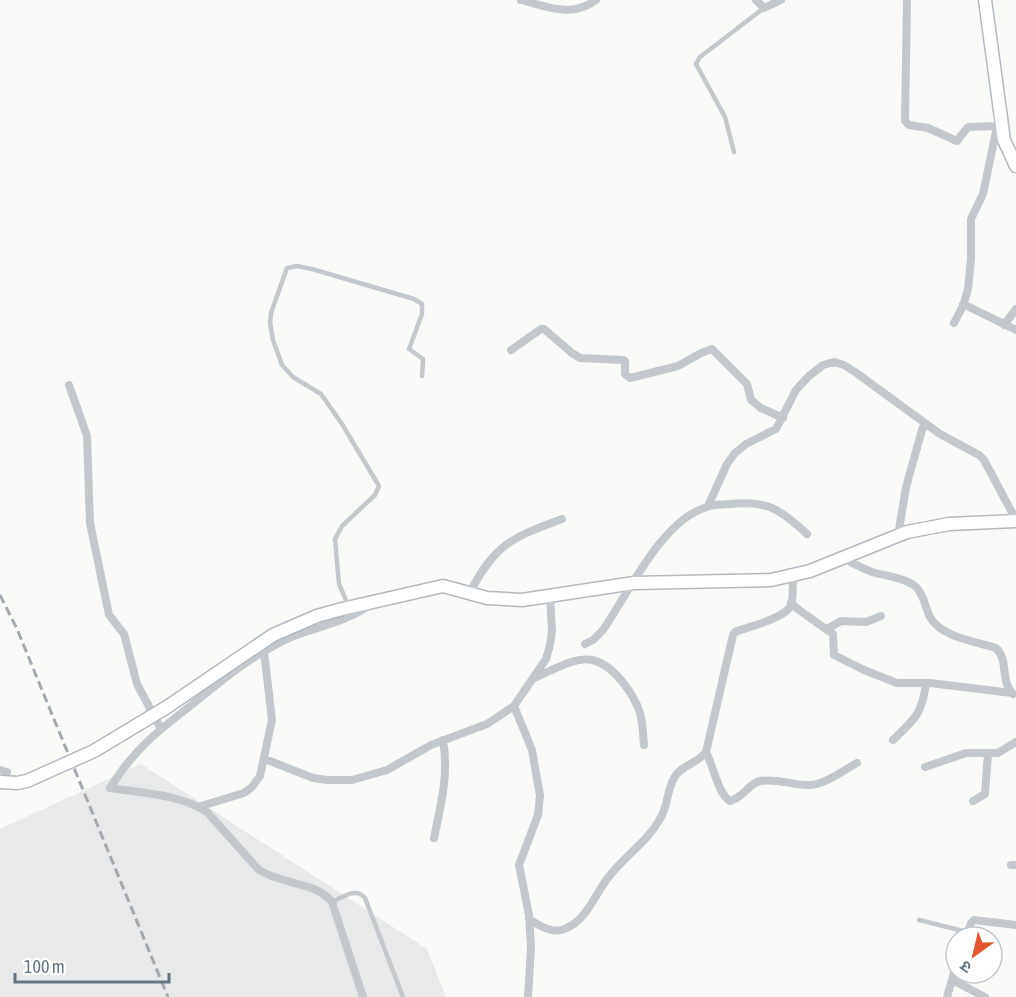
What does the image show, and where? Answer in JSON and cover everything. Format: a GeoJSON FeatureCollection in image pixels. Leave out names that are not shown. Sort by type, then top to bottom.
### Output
{"type":"FeatureCollection","features":[{"type":"Feature","properties":{"kind":"street"},"geometry":{"type":"LineString","coordinates":[[521,0],[568,11],[585,8],[596,0]]}},
{"type":"Feature","properties":{"kind":"street"},"geometry":{"type":"LineString","coordinates":[[756,0],[757,4],[764,8],[781,0]]}},
{"type":"Feature","properties":{"kind":"street"},"geometry":{"type":"LineString","coordinates":[[907,0],[905,121],[957,141],[968,127],[998,121]]}},
{"type":"Feature","properties":{"kind":"street"},"geometry":{"type":"LineString","coordinates":[[985,0],[998,121],[1007,151],[1016,166]]}},
{"type":"Feature","properties":{"kind":"street"},"geometry":{"type":"LineString","coordinates":[[954,324],[963,304],[971,275],[970,219],[983,194],[998,121]]}},
{"type":"Feature","properties":{"kind":"street"},"geometry":{"type":"LineString","coordinates":[[963,304],[1016,330]]}},
{"type":"Feature","properties":{"kind":"street"},"geometry":{"type":"LineString","coordinates":[[1004,325],[1016,309]]}},
{"type":"Feature","properties":{"kind":"street"},"geometry":{"type":"LineString","coordinates":[[511,350],[544,329],[580,358],[623,360],[625,374],[630,378],[678,366],[712,349],[747,384],[751,400],[761,408],[783,418]]}},
{"type":"Feature","properties":{"kind":"street"},"geometry":{"type":"LineString","coordinates":[[2,775],[17,783],[27,781],[94,751],[167,707],[273,634],[317,616],[345,608],[443,586],[469,594],[505,600],[522,600],[634,583],[771,580],[793,576],[898,536],[949,524],[1016,521],[984,460],[924,423],[850,369],[834,362],[823,365],[796,390],[776,429],[746,444],[735,453],[727,464],[708,506]]}},
{"type":"Feature","properties":{"kind":"street"},"geometry":{"type":"LineString","coordinates":[[69,385],[87,436],[90,523],[109,615],[124,634],[137,684],[161,729]]}},
{"type":"Feature","properties":{"kind":"street"},"geometry":{"type":"LineString","coordinates":[[898,536],[906,487],[924,423]]}},
{"type":"Feature","properties":{"kind":"street"},"geometry":{"type":"LineString","coordinates":[[585,644],[603,630],[669,531],[692,513],[708,506],[750,501],[779,511],[807,534]]}},
{"type":"Feature","properties":{"kind":"street"},"geometry":{"type":"LineString","coordinates":[[469,594],[490,558],[510,540],[562,519]]}},
{"type":"Feature","properties":{"kind":"street"},"geometry":{"type":"LineString","coordinates":[[843,558],[864,569],[912,584],[918,590],[931,619],[936,623],[964,641],[996,648],[1002,656],[1008,689],[1014,695]]}},
{"type":"Feature","properties":{"kind":"street"},"geometry":{"type":"LineString","coordinates":[[529,919],[541,927],[557,931],[568,928],[578,920],[615,868],[656,826],[676,774],[698,761],[706,752],[733,635],[785,612],[791,603],[793,576]]}},
{"type":"Feature","properties":{"kind":"street"},"geometry":{"type":"LineString","coordinates":[[265,759],[313,778],[352,780],[387,770],[443,740],[473,730],[514,706],[546,659],[550,645],[550,596]]}},
{"type":"Feature","properties":{"kind":"street"},"geometry":{"type":"LineString","coordinates":[[363,997],[332,902],[321,891],[277,879],[259,870],[251,864],[207,812],[198,807],[174,798],[110,788],[131,758],[161,729],[222,680],[264,651],[302,633],[352,615],[374,602]]}},
{"type":"Feature","properties":{"kind":"street"},"geometry":{"type":"LineString","coordinates":[[791,603],[833,634],[833,652],[838,658],[897,683],[926,683],[1014,695]]}},
{"type":"Feature","properties":{"kind":"street"},"geometry":{"type":"LineString","coordinates":[[827,629],[841,621],[866,622],[881,616]]}},
{"type":"Feature","properties":{"kind":"street"},"geometry":{"type":"LineString","coordinates":[[198,807],[237,795],[252,787],[260,776],[272,720],[264,651]]}},
{"type":"Feature","properties":{"kind":"street"},"geometry":{"type":"LineString","coordinates":[[534,678],[574,662],[591,660],[600,663],[623,682],[640,712],[644,746]]}},
{"type":"Feature","properties":{"kind":"street"},"geometry":{"type":"LineString","coordinates":[[893,740],[917,716],[922,707],[926,683]]}},
{"type":"Feature","properties":{"kind":"street"},"geometry":{"type":"LineString","coordinates":[[514,706],[532,750],[540,796],[538,815],[519,865],[529,919],[531,947],[528,997]]}},
{"type":"Feature","properties":{"kind":"street"},"geometry":{"type":"LineString","coordinates":[[434,838],[446,774],[443,740]]}},
{"type":"Feature","properties":{"kind":"street"},"geometry":{"type":"LineString","coordinates":[[925,767],[966,753],[988,754],[1003,751],[1016,742]]}},
{"type":"Feature","properties":{"kind":"street"},"geometry":{"type":"LineString","coordinates":[[706,752],[723,795],[730,801],[737,799],[758,782],[778,780],[811,785],[857,762]]}},
{"type":"Feature","properties":{"kind":"street"},"geometry":{"type":"LineString","coordinates":[[973,801],[985,794],[988,754]]}},
{"type":"Feature","properties":{"kind":"street"},"geometry":{"type":"LineString","coordinates":[[970,925],[975,920],[1016,925]]}},
{"type":"Feature","properties":{"kind":"street"},"geometry":{"type":"LineString","coordinates":[[962,985],[985,997]]}},
{"type":"Feature","properties":{"kind":"lane"},"geometry":{"type":"LineString","coordinates":[[734,152],[725,117],[696,64],[700,57],[764,8]]}},
{"type":"Feature","properties":{"kind":"lane"},"geometry":{"type":"LineString","coordinates":[[345,608],[339,584],[335,539],[342,526],[375,495],[379,486],[321,394],[293,377],[282,365],[270,323],[271,313],[287,268],[297,266],[312,268],[414,299],[422,304],[422,314],[409,348],[423,360],[422,376]]}},
{"type":"Feature","properties":{"kind":"lane"},"geometry":{"type":"LineString","coordinates":[[332,902],[355,892],[362,894],[365,898],[403,997]]}},
{"type":"Feature","properties":{"kind":"lane"},"geometry":{"type":"LineString","coordinates":[[919,920],[944,928]]}},
{"type":"Feature","properties":{"kind":"shaded area"},"geometry":{"type":"Polygon","coordinates":[[[141,764],[427,949],[446,997],[0,997],[0,829],[141,764]]]}},
{"type":"Feature","properties":{"kind":"railway"},"geometry":{"type":"LineString","coordinates":[[0,595],[17,629],[168,997]]}}]}
